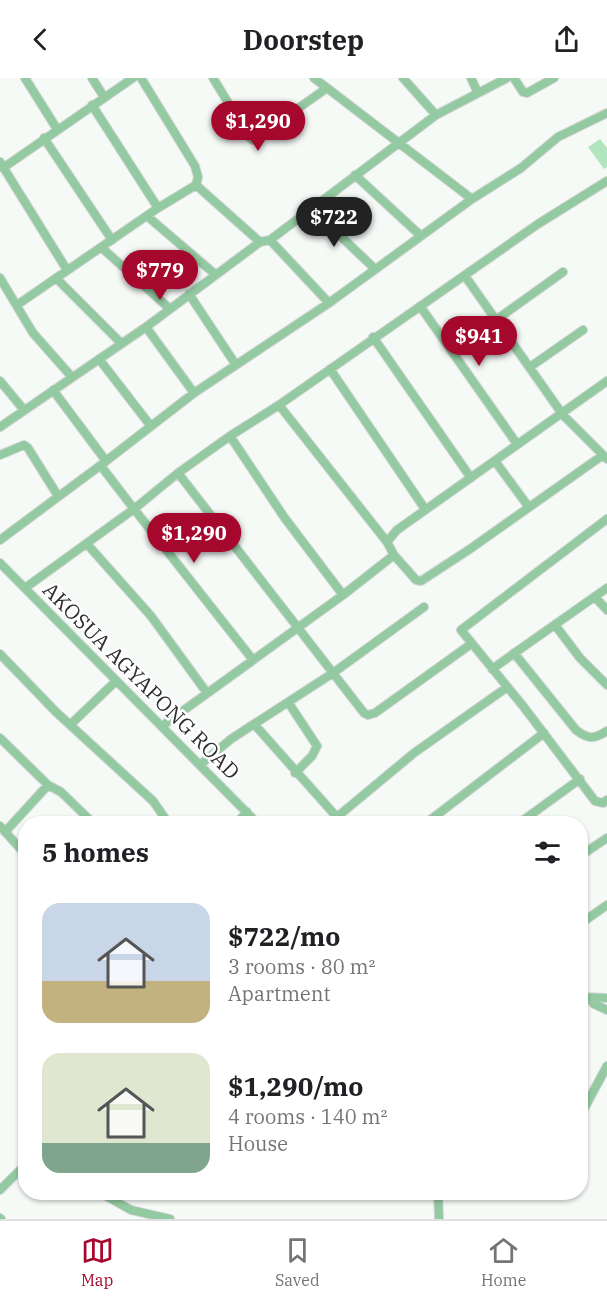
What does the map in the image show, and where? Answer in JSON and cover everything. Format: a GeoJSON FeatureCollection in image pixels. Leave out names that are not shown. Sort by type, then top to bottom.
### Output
{"type":"FeatureCollection","features":[{"type":"Feature","properties":{"kind":"street"},"geometry":{"type":"LineString","coordinates":[[25,78],[57,129]]}},
{"type":"Feature","properties":{"kind":"street"},"geometry":{"type":"LineString","coordinates":[[92,78],[104,97]]}},
{"type":"Feature","properties":{"kind":"street"},"geometry":{"type":"LineString","coordinates":[[67,270],[1,165],[133,78]]}},
{"type":"Feature","properties":{"kind":"street"},"geometry":{"type":"LineString","coordinates":[[17,305],[158,208],[196,185],[198,177],[195,166],[141,78]]}},
{"type":"Feature","properties":{"kind":"street"},"geometry":{"type":"LineString","coordinates":[[213,78],[253,140],[327,88]]}},
{"type":"Feature","properties":{"kind":"street"},"geometry":{"type":"LineString","coordinates":[[314,78],[472,199]]}},
{"type":"Feature","properties":{"kind":"street"},"geometry":{"type":"LineString","coordinates":[[403,78],[436,115]]}},
{"type":"Feature","properties":{"kind":"street"},"geometry":{"type":"LineString","coordinates":[[471,78],[477,91]]}},
{"type":"Feature","properties":{"kind":"street"},"geometry":{"type":"LineString","coordinates":[[0,427],[120,342],[146,327],[260,242],[270,240],[436,115],[477,91],[507,78]]}},
{"type":"Feature","properties":{"kind":"street"},"geometry":{"type":"LineString","coordinates":[[514,78],[523,92],[527,93],[554,78]]}},
{"type":"Feature","properties":{"kind":"street"},"geometry":{"type":"LineString","coordinates":[[93,105],[158,208]]}},
{"type":"Feature","properties":{"kind":"street"},"geometry":{"type":"LineString","coordinates":[[0,540],[194,393],[329,303],[472,199],[521,168],[558,137],[607,113]]}},
{"type":"Feature","properties":{"kind":"street"},"geometry":{"type":"LineString","coordinates":[[44,138],[112,240]]}},
{"type":"Feature","properties":{"kind":"street"},"geometry":{"type":"LineString","coordinates":[[355,175],[421,236]]}},
{"type":"Feature","properties":{"kind":"street"},"geometry":{"type":"LineString","coordinates":[[25,588],[230,436],[279,405],[373,337],[555,213],[607,181]]}},
{"type":"Feature","properties":{"kind":"street"},"geometry":{"type":"LineString","coordinates":[[196,185],[260,242]]}},
{"type":"Feature","properties":{"kind":"street"},"geometry":{"type":"LineString","coordinates":[[312,209],[375,269]]}},
{"type":"Feature","properties":{"kind":"street"},"geometry":{"type":"LineString","coordinates":[[147,216],[216,275]]}},
{"type":"Feature","properties":{"kind":"street"},"geometry":{"type":"LineString","coordinates":[[270,240],[329,303]]}},
{"type":"Feature","properties":{"kind":"street"},"geometry":{"type":"LineString","coordinates":[[102,248],[170,309]]}},
{"type":"Feature","properties":{"kind":"street"},"geometry":{"type":"LineString","coordinates":[[496,320],[563,272]]}},
{"type":"Feature","properties":{"kind":"street"},"geometry":{"type":"LineString","coordinates":[[279,405],[387,542],[394,555],[416,580],[421,581],[470,549],[528,506],[605,457],[563,415],[465,276]]}},
{"type":"Feature","properties":{"kind":"street"},"geometry":{"type":"LineString","coordinates":[[0,278],[33,333],[71,376]]}},
{"type":"Feature","properties":{"kind":"street"},"geometry":{"type":"LineString","coordinates":[[56,278],[120,342]]}},
{"type":"Feature","properties":{"kind":"street"},"geometry":{"type":"LineString","coordinates":[[189,294],[236,364]]}},
{"type":"Feature","properties":{"kind":"street"},"geometry":{"type":"LineString","coordinates":[[420,306],[517,444]]}},
{"type":"Feature","properties":{"kind":"street"},"geometry":{"type":"LineString","coordinates":[[146,327],[194,393]]}},
{"type":"Feature","properties":{"kind":"street"},"geometry":{"type":"LineString","coordinates":[[530,367],[583,330]]}},
{"type":"Feature","properties":{"kind":"street"},"geometry":{"type":"LineString","coordinates":[[373,337],[471,478]]}},
{"type":"Feature","properties":{"kind":"street"},"geometry":{"type":"LineString","coordinates":[[99,359],[150,425]]}},
{"type":"Feature","properties":{"kind":"street"},"geometry":{"type":"LineString","coordinates":[[330,369],[425,509]]}},
{"type":"Feature","properties":{"kind":"street"},"geometry":{"type":"LineString","coordinates":[[0,381],[24,410]]}},
{"type":"Feature","properties":{"kind":"street"},"geometry":{"type":"LineString","coordinates":[[387,542],[425,509],[606,383]]}},
{"type":"Feature","properties":{"kind":"street"},"geometry":{"type":"LineString","coordinates":[[53,390],[134,509],[253,660]]}},
{"type":"Feature","properties":{"kind":"street"},"geometry":{"type":"LineString","coordinates":[[230,436],[284,517],[343,595]]}},
{"type":"Feature","properties":{"kind":"street"},"geometry":{"type":"LineString","coordinates":[[0,455],[16,446],[24,445],[58,496]]}},
{"type":"Feature","properties":{"kind":"street"},"geometry":{"type":"LineString","coordinates":[[495,461],[528,506]]}},
{"type":"Feature","properties":{"kind":"street"},"geometry":{"type":"LineString","coordinates":[[178,473],[296,628],[368,715],[471,644]]}},
{"type":"Feature","properties":{"kind":"street"},"geometry":{"type":"LineString","coordinates":[[607,519],[462,627],[462,633],[544,733],[595,801],[603,803],[607,800]]}},
{"type":"Feature","properties":{"kind":"street"},"geometry":{"type":"LineString","coordinates":[[87,543],[151,616],[207,693]]}},
{"type":"Feature","properties":{"kind":"street"},"geometry":{"type":"LineString","coordinates":[[162,726],[343,595],[394,555]]}},
{"type":"Feature","properties":{"kind":"street","name":"AKOSUA AGYAPONG ROAD"},"geometry":{"type":"LineString","coordinates":[[0,563],[115,682],[251,816]]}},
{"type":"Feature","properties":{"kind":"street"},"geometry":{"type":"LineString","coordinates":[[492,669],[607,588]]}},
{"type":"Feature","properties":{"kind":"street"},"geometry":{"type":"LineString","coordinates":[[594,597],[607,610]]}},
{"type":"Feature","properties":{"kind":"street"},"geometry":{"type":"LineString","coordinates":[[200,765],[254,724],[333,673],[424,607]]}},
{"type":"Feature","properties":{"kind":"street"},"geometry":{"type":"LineString","coordinates":[[555,625],[580,658],[607,685]]}},
{"type":"Feature","properties":{"kind":"street"},"geometry":{"type":"LineString","coordinates":[[514,653],[576,730],[586,738],[592,739],[607,731]]}},
{"type":"Feature","properties":{"kind":"street"},"geometry":{"type":"LineString","coordinates":[[0,654],[70,724],[153,801],[163,816]]}},
{"type":"Feature","properties":{"kind":"street"},"geometry":{"type":"LineString","coordinates":[[70,724],[115,682]]}},
{"type":"Feature","properties":{"kind":"street"},"geometry":{"type":"LineString","coordinates":[[342,816],[349,805],[414,753],[506,687]]}},
{"type":"Feature","properties":{"kind":"street"},"geometry":{"type":"LineString","coordinates":[[288,702],[317,746],[312,756],[295,773]]}},
{"type":"Feature","properties":{"kind":"street"},"geometry":{"type":"LineString","coordinates":[[254,724],[295,773],[336,816]]}},
{"type":"Feature","properties":{"kind":"street"},"geometry":{"type":"LineString","coordinates":[[435,816],[544,733]]}},
{"type":"Feature","properties":{"kind":"street"},"geometry":{"type":"LineString","coordinates":[[0,738],[48,785],[62,792],[86,816]]}},
{"type":"Feature","properties":{"kind":"street"},"geometry":{"type":"LineString","coordinates":[[529,816],[580,779]]}},
{"type":"Feature","properties":{"kind":"street"},"geometry":{"type":"LineString","coordinates":[[18,846],[2,829],[48,785]]}},
{"type":"Feature","properties":{"kind":"street"},"geometry":{"type":"LineString","coordinates":[[243,816],[247,812]]}},
{"type":"Feature","properties":{"kind":"street"},"geometry":{"type":"LineString","coordinates":[[588,851],[607,838]]}},
{"type":"Feature","properties":{"kind":"street"},"geometry":{"type":"LineString","coordinates":[[588,918],[607,905]]}},
{"type":"Feature","properties":{"kind":"street"},"geometry":{"type":"LineString","coordinates":[[590,998],[607,998]]}},
{"type":"Feature","properties":{"kind":"street"},"geometry":{"type":"LineString","coordinates":[[590,998],[594,1004],[607,1010]]}},
{"type":"Feature","properties":{"kind":"street"},"geometry":{"type":"LineString","coordinates":[[588,1101],[607,1066]]}},
{"type":"Feature","properties":{"kind":"street"},"geometry":{"type":"LineString","coordinates":[[0,1190],[18,1172]]}},
{"type":"Feature","properties":{"kind":"street"},"geometry":{"type":"LineString","coordinates":[[113,1200],[131,1210],[170,1219]]}},
{"type":"Feature","properties":{"kind":"street"},"geometry":{"type":"LineString","coordinates":[[438,1200],[439,1219]]}},
{"type":"Feature","properties":{"kind":"green space"},"geometry":{"type":"Polygon","coordinates":[[[600,139],[607,148],[607,167],[604,169],[588,147],[600,139]]]}}]}
